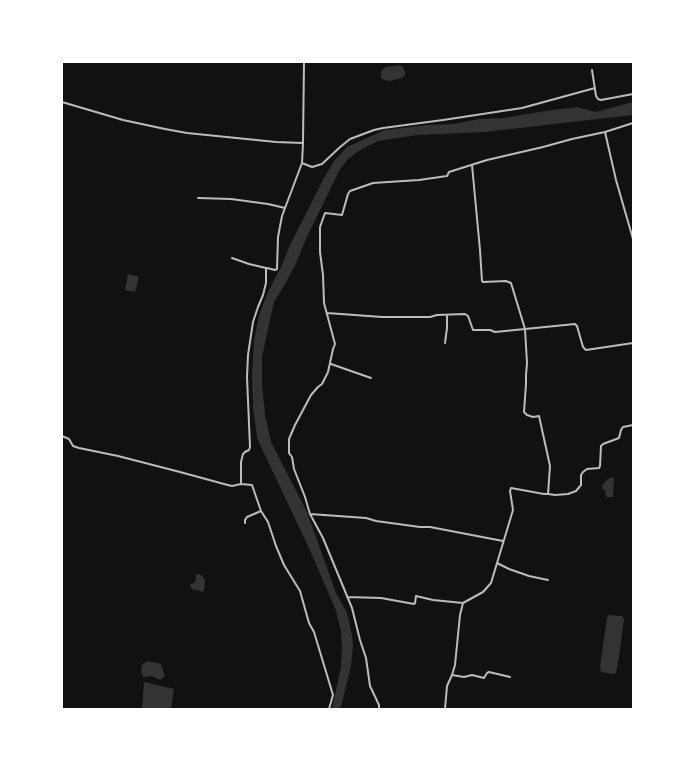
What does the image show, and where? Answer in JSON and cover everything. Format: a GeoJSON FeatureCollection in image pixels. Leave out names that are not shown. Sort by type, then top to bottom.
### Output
{"type":"FeatureCollection","features":[{"type":"Feature","properties":{"kind":"street"},"geometry":{"type":"LineString","coordinates":[[232,258],[266,268],[277,269],[278,237],[282,216],[302,163],[304,62]]}},
{"type":"Feature","properties":{"kind":"street"},"geometry":{"type":"LineString","coordinates":[[592,70],[596,96],[598,99],[601,100],[633,94]]}},
{"type":"Feature","properties":{"kind":"street"},"geometry":{"type":"LineString","coordinates":[[302,163],[312,167],[322,164],[350,139],[374,130],[522,108],[595,88]]}},
{"type":"Feature","properties":{"kind":"street"},"geometry":{"type":"LineString","coordinates":[[62,102],[123,120],[187,133],[276,142],[303,143]]}},
{"type":"Feature","properties":{"kind":"street"},"geometry":{"type":"LineString","coordinates":[[380,709],[370,686],[366,658],[352,608],[323,538],[310,514],[294,469],[292,457],[289,453],[289,439],[294,425],[311,395],[322,384],[331,364],[335,344],[324,303],[320,252],[320,227],[325,213],[342,215],[350,191],[373,183],[419,180],[447,176],[449,172],[503,156],[543,147],[572,138],[605,132],[633,123]]}},
{"type":"Feature","properties":{"kind":"street"},"geometry":{"type":"LineString","coordinates":[[605,132],[616,180],[633,240]]}},
{"type":"Feature","properties":{"kind":"street"},"geometry":{"type":"LineString","coordinates":[[472,165],[482,281],[506,281],[511,283],[525,329],[527,363],[524,412],[533,417],[539,416],[550,466],[548,494]]}},
{"type":"Feature","properties":{"kind":"street"},"geometry":{"type":"LineString","coordinates":[[198,198],[232,199],[285,208]]}},
{"type":"Feature","properties":{"kind":"street"},"geometry":{"type":"LineString","coordinates":[[242,484],[241,462],[243,454],[249,450],[250,447],[247,377],[248,355],[253,322],[266,283],[266,268]]}},
{"type":"Feature","properties":{"kind":"street"},"geometry":{"type":"LineString","coordinates":[[327,313],[430,318],[437,315],[467,315],[473,330],[490,330],[495,332],[575,324],[577,326],[583,347],[586,350],[633,343]]}},
{"type":"Feature","properties":{"kind":"street"},"geometry":{"type":"LineString","coordinates":[[446,342],[447,315]]}},
{"type":"Feature","properties":{"kind":"street"},"geometry":{"type":"LineString","coordinates":[[331,364],[371,378]]}},
{"type":"Feature","properties":{"kind":"street"},"geometry":{"type":"LineString","coordinates":[[347,597],[381,598],[414,604],[416,596],[433,600],[463,603],[483,592],[491,583],[513,510],[510,491],[511,488],[555,495],[568,494],[576,490],[581,485],[581,475],[583,472],[599,468],[601,446],[619,438],[623,428],[633,425]]}},
{"type":"Feature","properties":{"kind":"street"},"geometry":{"type":"LineString","coordinates":[[62,436],[69,439],[73,446],[79,448],[118,456],[180,472],[204,480],[232,486],[242,484],[252,485],[261,511],[268,522],[284,565],[300,591],[309,622],[314,632],[332,695],[329,709]]}},
{"type":"Feature","properties":{"kind":"street"},"geometry":{"type":"LineString","coordinates":[[245,523],[247,517],[261,511]]}},
{"type":"Feature","properties":{"kind":"street"},"geometry":{"type":"LineString","coordinates":[[310,514],[366,518],[376,521],[430,527],[503,541]]}},
{"type":"Feature","properties":{"kind":"street"},"geometry":{"type":"LineString","coordinates":[[497,563],[509,569],[548,580]]}},
{"type":"Feature","properties":{"kind":"street"},"geometry":{"type":"LineString","coordinates":[[445,709],[447,686],[455,666],[460,615],[463,603]]}},
{"type":"Feature","properties":{"kind":"street"},"geometry":{"type":"LineString","coordinates":[[452,675],[464,677],[472,675],[484,678],[489,672],[510,677]]}},
{"type":"Feature","properties":{"kind":"shaded area"},"geometry":{"type":"Polygon","coordinates":[[[400,65],[403,67],[405,72],[405,75],[402,78],[390,81],[381,78],[381,72],[384,68],[400,65]]]}},
{"type":"Feature","properties":{"kind":"shaded area"},"geometry":{"type":"Polygon","coordinates":[[[633,102],[633,115],[485,132],[417,135],[378,141],[360,150],[348,159],[339,171],[297,261],[274,302],[262,357],[262,383],[265,414],[271,442],[307,512],[336,593],[347,613],[352,635],[353,646],[351,666],[343,699],[340,709],[332,709],[341,667],[342,645],[341,631],[336,611],[313,557],[257,438],[253,407],[252,373],[254,341],[259,315],[290,245],[334,161],[347,147],[385,130],[428,125],[454,124],[479,119],[503,118],[578,107],[595,112],[633,102]]]}},
{"type":"Feature","properties":{"kind":"shaded area"},"geometry":{"type":"Polygon","coordinates":[[[128,274],[139,277],[135,292],[125,290],[128,274]]]}},
{"type":"Feature","properties":{"kind":"shaded area"},"geometry":{"type":"Polygon","coordinates":[[[614,477],[613,497],[606,497],[605,490],[602,489],[602,485],[608,479],[614,477]]]}},
{"type":"Feature","properties":{"kind":"shaded area"},"geometry":{"type":"Polygon","coordinates":[[[197,574],[201,575],[205,580],[204,591],[201,592],[200,590],[197,591],[196,589],[194,590],[190,587],[196,580],[197,574]]]}},
{"type":"Feature","properties":{"kind":"shaded area"},"geometry":{"type":"Polygon","coordinates":[[[609,615],[622,616],[624,619],[616,673],[613,674],[601,672],[600,666],[607,618],[609,615]]]}},
{"type":"Feature","properties":{"kind":"shaded area"},"geometry":{"type":"Polygon","coordinates":[[[148,661],[161,664],[165,676],[160,680],[152,676],[144,677],[141,673],[142,664],[148,661]]]}},
{"type":"Feature","properties":{"kind":"shaded area"},"geometry":{"type":"Polygon","coordinates":[[[144,682],[174,689],[171,709],[142,709],[144,682]]]}}]}
